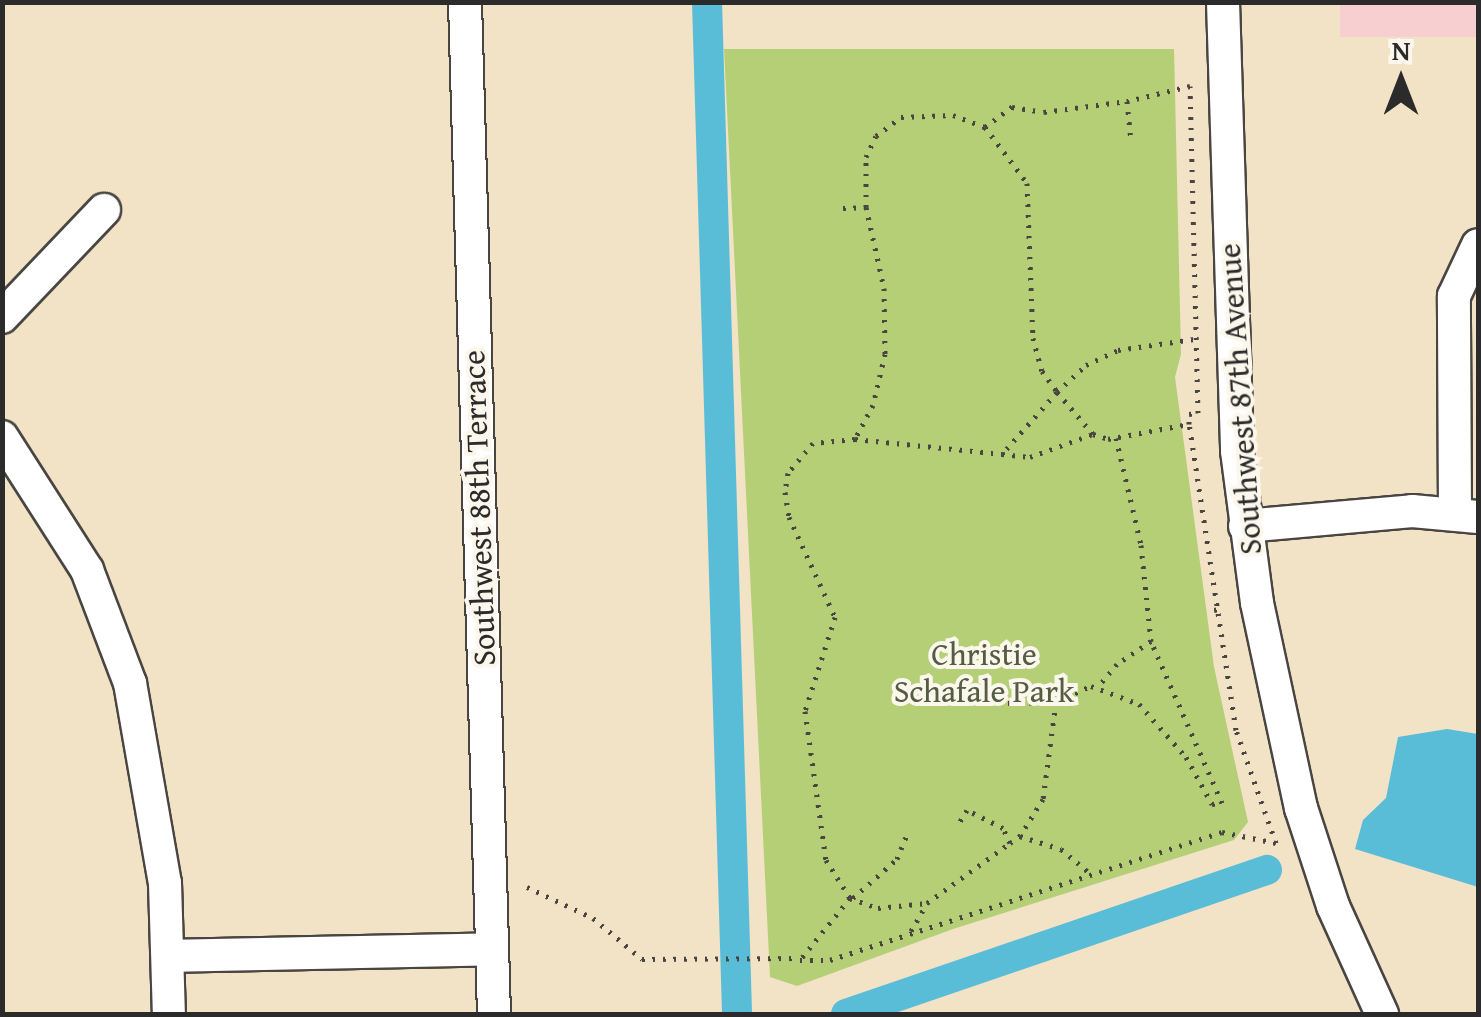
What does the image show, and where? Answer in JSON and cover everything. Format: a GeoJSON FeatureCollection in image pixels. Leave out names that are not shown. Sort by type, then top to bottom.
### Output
{"type":"FeatureCollection","features":[{"type":"Feature","properties":{"kind":"street","name":"Southwest 88th Terrace"},"geometry":{"type":"LineString","coordinates":[[465,2],[494,1014]]}},
{"type":"Feature","properties":{"kind":"street","name":"Southwest 87th Avenue"},"geometry":{"type":"LineString","coordinates":[[1223,2],[1230,300],[1245,526],[1271,689],[1301,808],[1334,906],[1382,1014]]}},
{"type":"Feature","properties":{"kind":"street"},"geometry":{"type":"LineString","coordinates":[[2,317],[104,210]]}},
{"type":"Feature","properties":{"kind":"street"},"geometry":{"type":"LineString","coordinates":[[1245,526],[1354,513],[1467,515],[1454,296],[1478,245]]}},
{"type":"Feature","properties":{"kind":"street"},"geometry":{"type":"LineString","coordinates":[[2,437],[58,516],[116,635],[156,816],[170,1014]]}},
{"type":"Feature","properties":{"kind":"street"},"geometry":{"type":"LineString","coordinates":[[168,956],[492,949]]}},
{"type":"Feature","properties":{"kind":"path"},"geometry":{"type":"LineString","coordinates":[[527,887],[593,918],[642,959],[830,960],[1222,832],[1276,843],[1236,730],[1214,610],[1190,424],[1189,414],[1198,413],[1190,86],[1127,101],[1044,112],[1012,107],[985,128]]}},
{"type":"Feature","properties":{"kind":"path"},"geometry":{"type":"LineString","coordinates":[[1127,101],[1131,141]]}},
{"type":"Feature","properties":{"kind":"path"},"geometry":{"type":"LineString","coordinates":[[855,439],[874,404],[885,354],[884,288],[866,207],[866,156],[876,136],[901,117],[953,115],[985,128],[1027,183],[1033,338],[1042,371],[1093,434]]}},
{"type":"Feature","properties":{"kind":"path"},"geometry":{"type":"LineString","coordinates":[[844,208],[866,207]]}},
{"type":"Feature","properties":{"kind":"path"},"geometry":{"type":"LineString","coordinates":[[1002,454],[1086,365],[1118,350],[1194,339]]}},
{"type":"Feature","properties":{"kind":"path"},"geometry":{"type":"LineString","coordinates":[[927,904],[878,908],[850,898],[826,860],[805,711],[835,616],[789,517],[785,492],[788,472],[813,443],[855,439],[1030,457],[1093,434],[1116,438],[1190,424]]}},
{"type":"Feature","properties":{"kind":"path"},"geometry":{"type":"LineString","coordinates":[[1008,703],[1056,702],[1069,692],[1098,688],[1151,712],[1212,804],[1222,803],[1151,641],[1141,545],[1116,438]]}},
{"type":"Feature","properties":{"kind":"path"},"geometry":{"type":"LineString","coordinates":[[1214,610],[1224,608]]}},
{"type":"Feature","properties":{"kind":"path"},"geometry":{"type":"LineString","coordinates":[[1098,688],[1116,664],[1151,641]]}},
{"type":"Feature","properties":{"kind":"path"},"geometry":{"type":"LineString","coordinates":[[909,934],[927,904],[1020,836],[1043,799],[1056,702]]}},
{"type":"Feature","properties":{"kind":"path"},"geometry":{"type":"LineString","coordinates":[[958,825],[968,810],[1003,828],[1010,843]]}},
{"type":"Feature","properties":{"kind":"path"},"geometry":{"type":"LineString","coordinates":[[799,958],[850,898],[862,896],[897,860],[908,830]]}},
{"type":"Feature","properties":{"kind":"path"},"geometry":{"type":"LineString","coordinates":[[1020,836],[1062,849],[1091,874]]}},
{"type":"Feature","properties":{"kind":"shaded area"},"geometry":{"type":"Polygon","coordinates":[[[1340,3],[1478,3],[1478,37],[1340,37],[1340,3]]]}},
{"type":"Feature","properties":{"kind":"green space","name":"Christie Schafale Park"},"geometry":{"type":"Polygon","coordinates":[[[724,49],[1174,49],[1181,354],[1175,377],[1214,667],[1248,822],[1234,840],[953,929],[797,986],[770,977],[724,49]]]}},
{"type":"Feature","properties":{"kind":"water"},"geometry":{"type":"Polygon","coordinates":[[[1447,729],[1478,734],[1478,887],[1355,849],[1363,820],[1386,798],[1398,737],[1447,729]]]}},
{"type":"Feature","properties":{"kind":"waterway"},"geometry":{"type":"LineString","coordinates":[[707,2],[737,1014]]}},
{"type":"Feature","properties":{"kind":"waterway"},"geometry":{"type":"LineString","coordinates":[[846,1014],[1267,870]]}}]}
